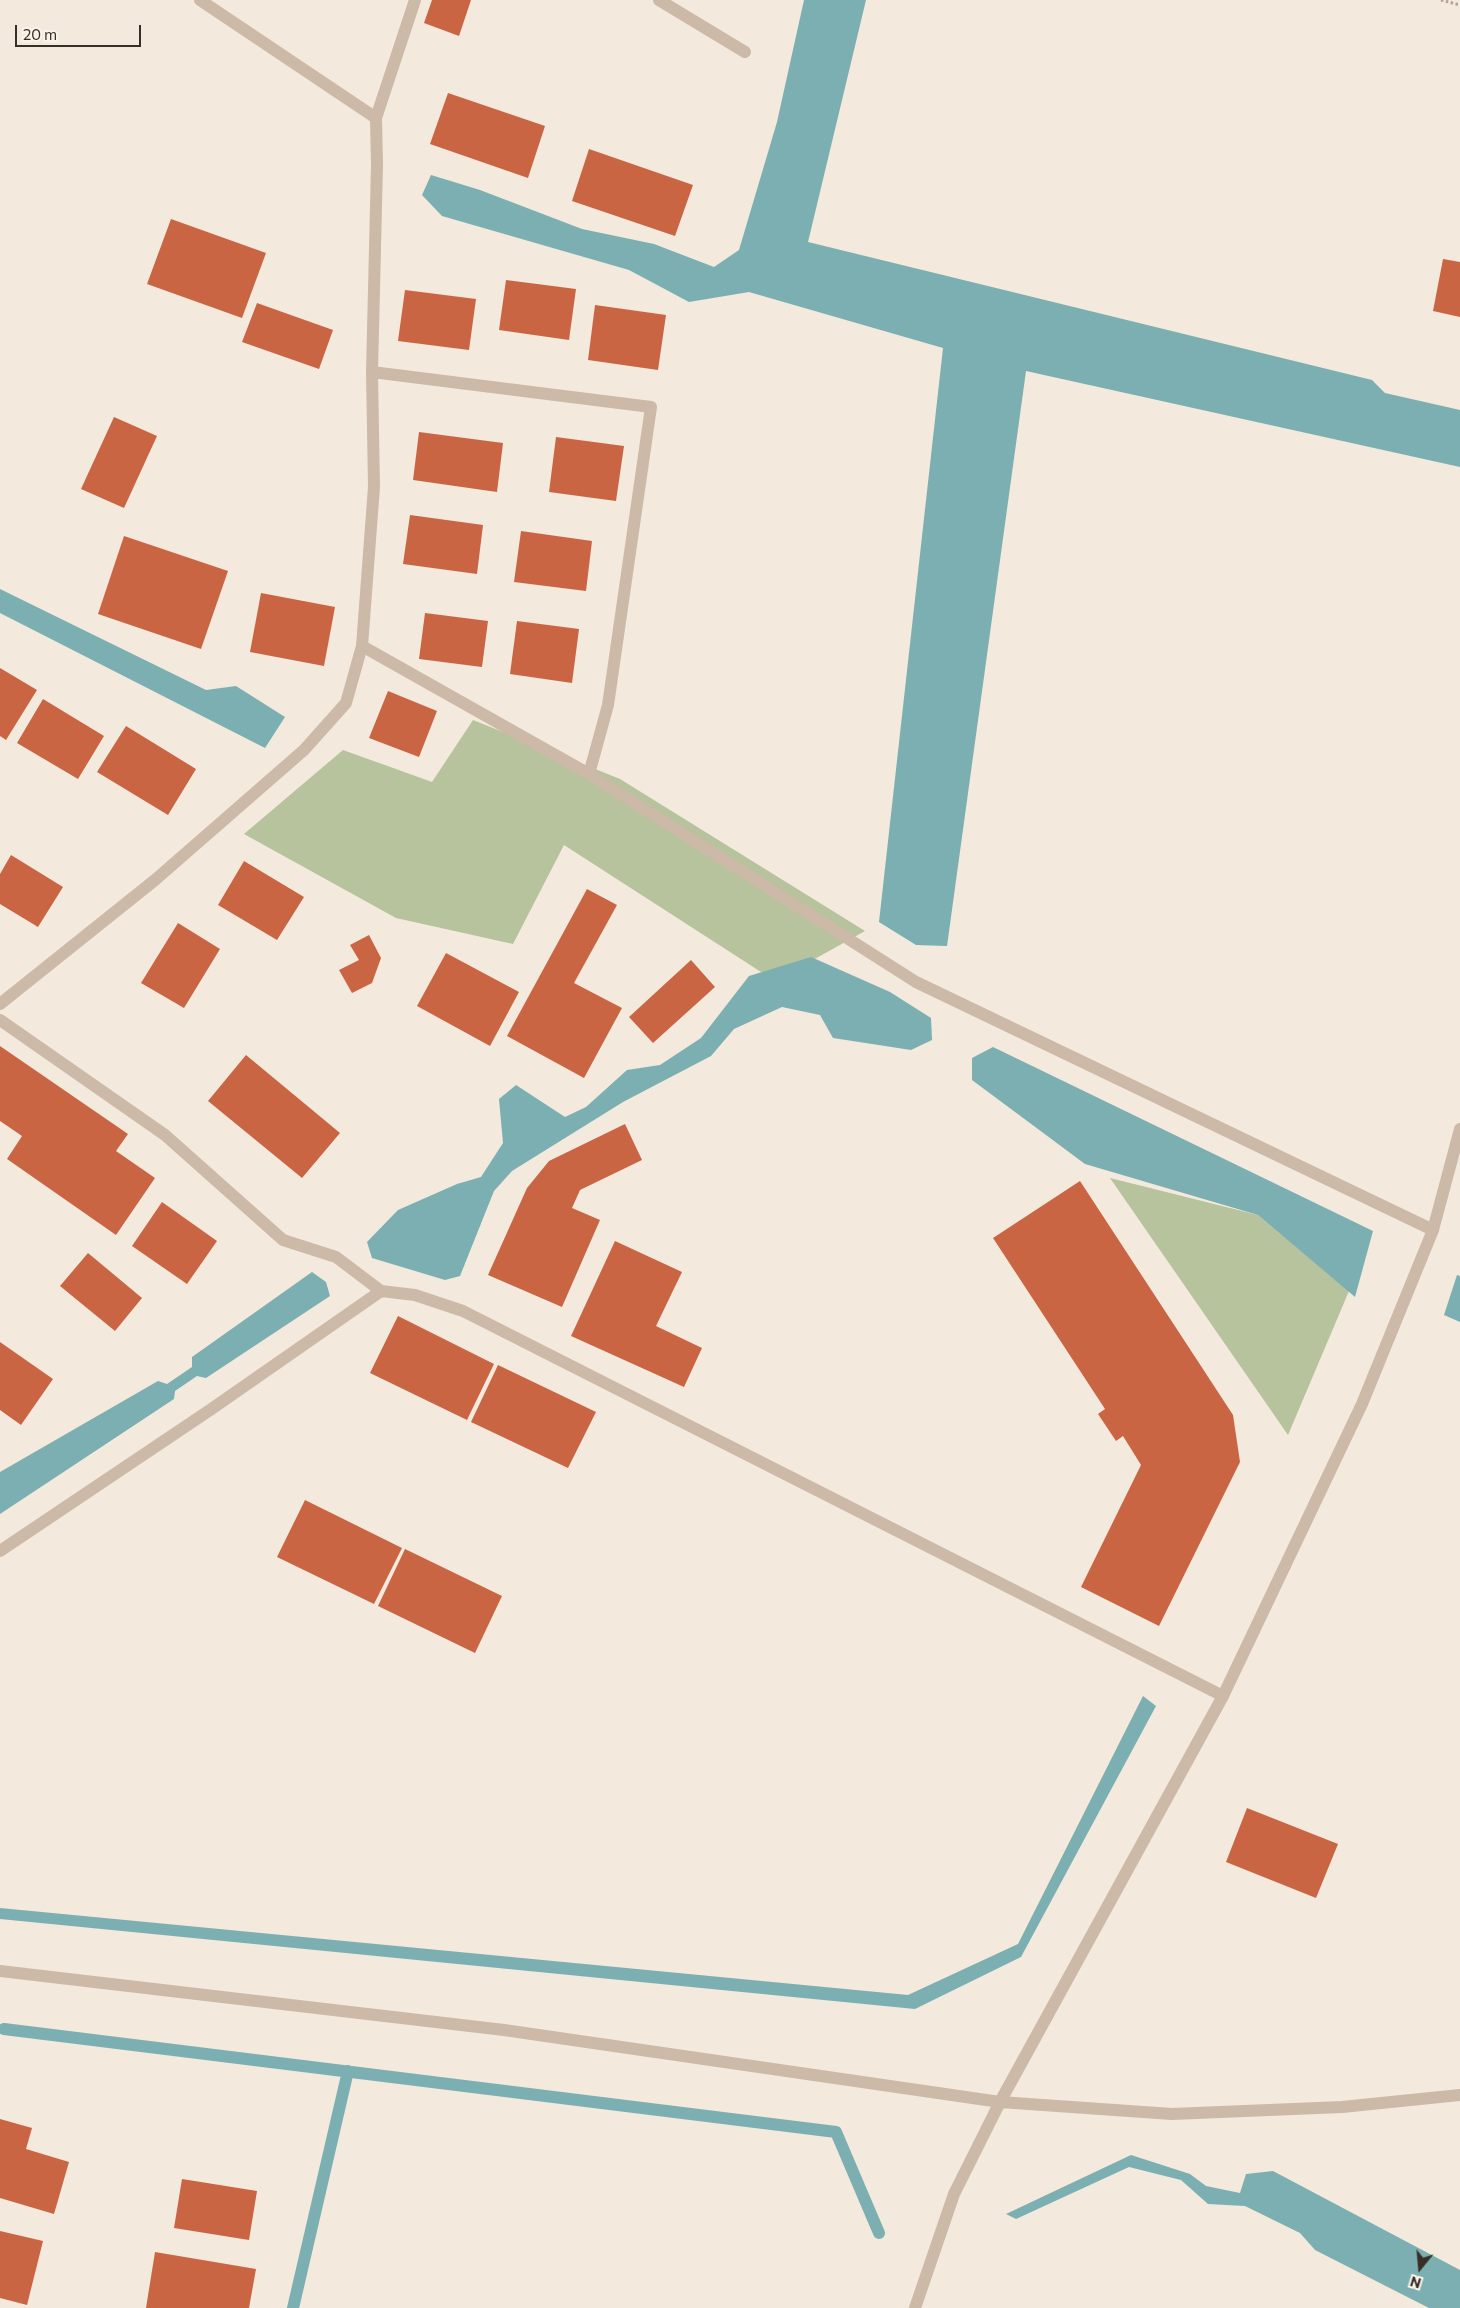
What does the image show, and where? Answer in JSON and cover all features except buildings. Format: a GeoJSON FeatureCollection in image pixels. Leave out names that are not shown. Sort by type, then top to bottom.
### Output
{"type":"FeatureCollection","features":[{"type":"Feature","properties":{"kind":"street"},"geometry":{"type":"LineString","coordinates":[[200,0],[376,118]]}},
{"type":"Feature","properties":{"kind":"street"},"geometry":{"type":"LineString","coordinates":[[0,1004],[155,880],[304,750],[346,703],[362,646],[374,487],[372,372],[377,165],[376,118],[415,0]]}},
{"type":"Feature","properties":{"kind":"street"},"geometry":{"type":"LineString","coordinates":[[659,0],[745,52]]}},
{"type":"Feature","properties":{"kind":"street"},"geometry":{"type":"LineString","coordinates":[[372,372],[651,407],[608,704],[589,774]]}},
{"type":"Feature","properties":{"kind":"street"},"geometry":{"type":"LineString","coordinates":[[362,646],[589,774],[916,982],[1433,1230]]}},
{"type":"Feature","properties":{"kind":"street"},"geometry":{"type":"LineString","coordinates":[[0,1020],[165,1134],[283,1240],[336,1257],[381,1291],[415,1295],[463,1311],[1223,1696]]}},
{"type":"Feature","properties":{"kind":"street"},"geometry":{"type":"LineString","coordinates":[[915,2308],[954,2194],[1000,2102],[1223,1696],[1362,1404],[1433,1230],[1460,1129]]}},
{"type":"Feature","properties":{"kind":"street"},"geometry":{"type":"LineString","coordinates":[[0,1551],[210,1410],[381,1291]]}},
{"type":"Feature","properties":{"kind":"street"},"geometry":{"type":"LineString","coordinates":[[0,1971],[504,2030],[1000,2102],[1172,2114],[1342,2107],[1460,2095]]}},
{"type":"Feature","properties":{"kind":"path"},"geometry":{"type":"LineString","coordinates":[[1441,0],[1460,5]]}},
{"type":"Feature","properties":{"kind":"green space"},"geometry":{"type":"Polygon","coordinates":[[[473,720],[620,779],[865,931],[775,981],[564,845],[513,944],[396,918],[244,834],[343,750],[432,782],[473,720]]]}},
{"type":"Feature","properties":{"kind":"green space"},"geometry":{"type":"Polygon","coordinates":[[[1110,1178],[1258,1215],[1349,1291],[1288,1435],[1110,1178]]]}},
{"type":"Feature","properties":{"kind":"water"},"geometry":{"type":"Polygon","coordinates":[[[804,0],[866,0],[808,242],[1372,380],[1385,393],[1460,410],[1460,467],[1026,371],[947,946],[916,945],[879,922],[943,348],[749,292],[689,302],[629,270],[442,216],[422,195],[431,175],[480,190],[582,229],[654,244],[714,267],[739,250],[777,122],[804,0]]]}},
{"type":"Feature","properties":{"kind":"water"},"geometry":{"type":"Polygon","coordinates":[[[0,589],[206,690],[236,686],[285,717],[265,748],[0,613],[0,589]]]}},
{"type":"Feature","properties":{"kind":"water"},"geometry":{"type":"Polygon","coordinates":[[[811,957],[890,992],[931,1018],[932,1040],[911,1050],[833,1038],[820,1015],[782,1007],[734,1029],[711,1056],[623,1102],[512,1171],[494,1191],[460,1276],[445,1280],[372,1258],[367,1242],[398,1210],[457,1184],[481,1177],[503,1143],[499,1099],[516,1085],[565,1117],[586,1107],[627,1070],[660,1065],[701,1038],[749,976],[811,957]]]}},
{"type":"Feature","properties":{"kind":"water"},"geometry":{"type":"Polygon","coordinates":[[[993,1047],[1373,1231],[1355,1297],[1258,1215],[1085,1164],[972,1080],[972,1058],[993,1047]]]}},
{"type":"Feature","properties":{"kind":"water"},"geometry":{"type":"Polygon","coordinates":[[[312,1272],[326,1282],[330,1296],[206,1378],[197,1376],[175,1391],[174,1399],[0,1514],[0,1472],[158,1381],[167,1384],[192,1367],[192,1357],[312,1272]]]}},
{"type":"Feature","properties":{"kind":"water"},"geometry":{"type":"Polygon","coordinates":[[[1457,1275],[1460,1276],[1460,1322],[1444,1315],[1457,1275]]]}},
{"type":"Feature","properties":{"kind":"water"},"geometry":{"type":"Polygon","coordinates":[[[1143,1696],[1156,1706],[1021,1957],[915,2009],[0,1919],[0,1908],[908,1995],[1018,1944],[1143,1696]]]}},
{"type":"Feature","properties":{"kind":"water"},"geometry":{"type":"Polygon","coordinates":[[[1131,2155],[1190,2174],[1206,2186],[1240,2193],[1246,2174],[1273,2171],[1460,2270],[1460,2308],[1429,2308],[1315,2250],[1300,2233],[1245,2206],[1208,2204],[1181,2180],[1129,2167],[1016,2219],[1006,2214],[1131,2155]]]}},
{"type":"Feature","properties":{"kind":"waterway"},"geometry":{"type":"LineString","coordinates":[[4,2029],[836,2132],[879,2233]]}},
{"type":"Feature","properties":{"kind":"waterway"},"geometry":{"type":"LineString","coordinates":[[293,2308],[348,2071]]}}]}
